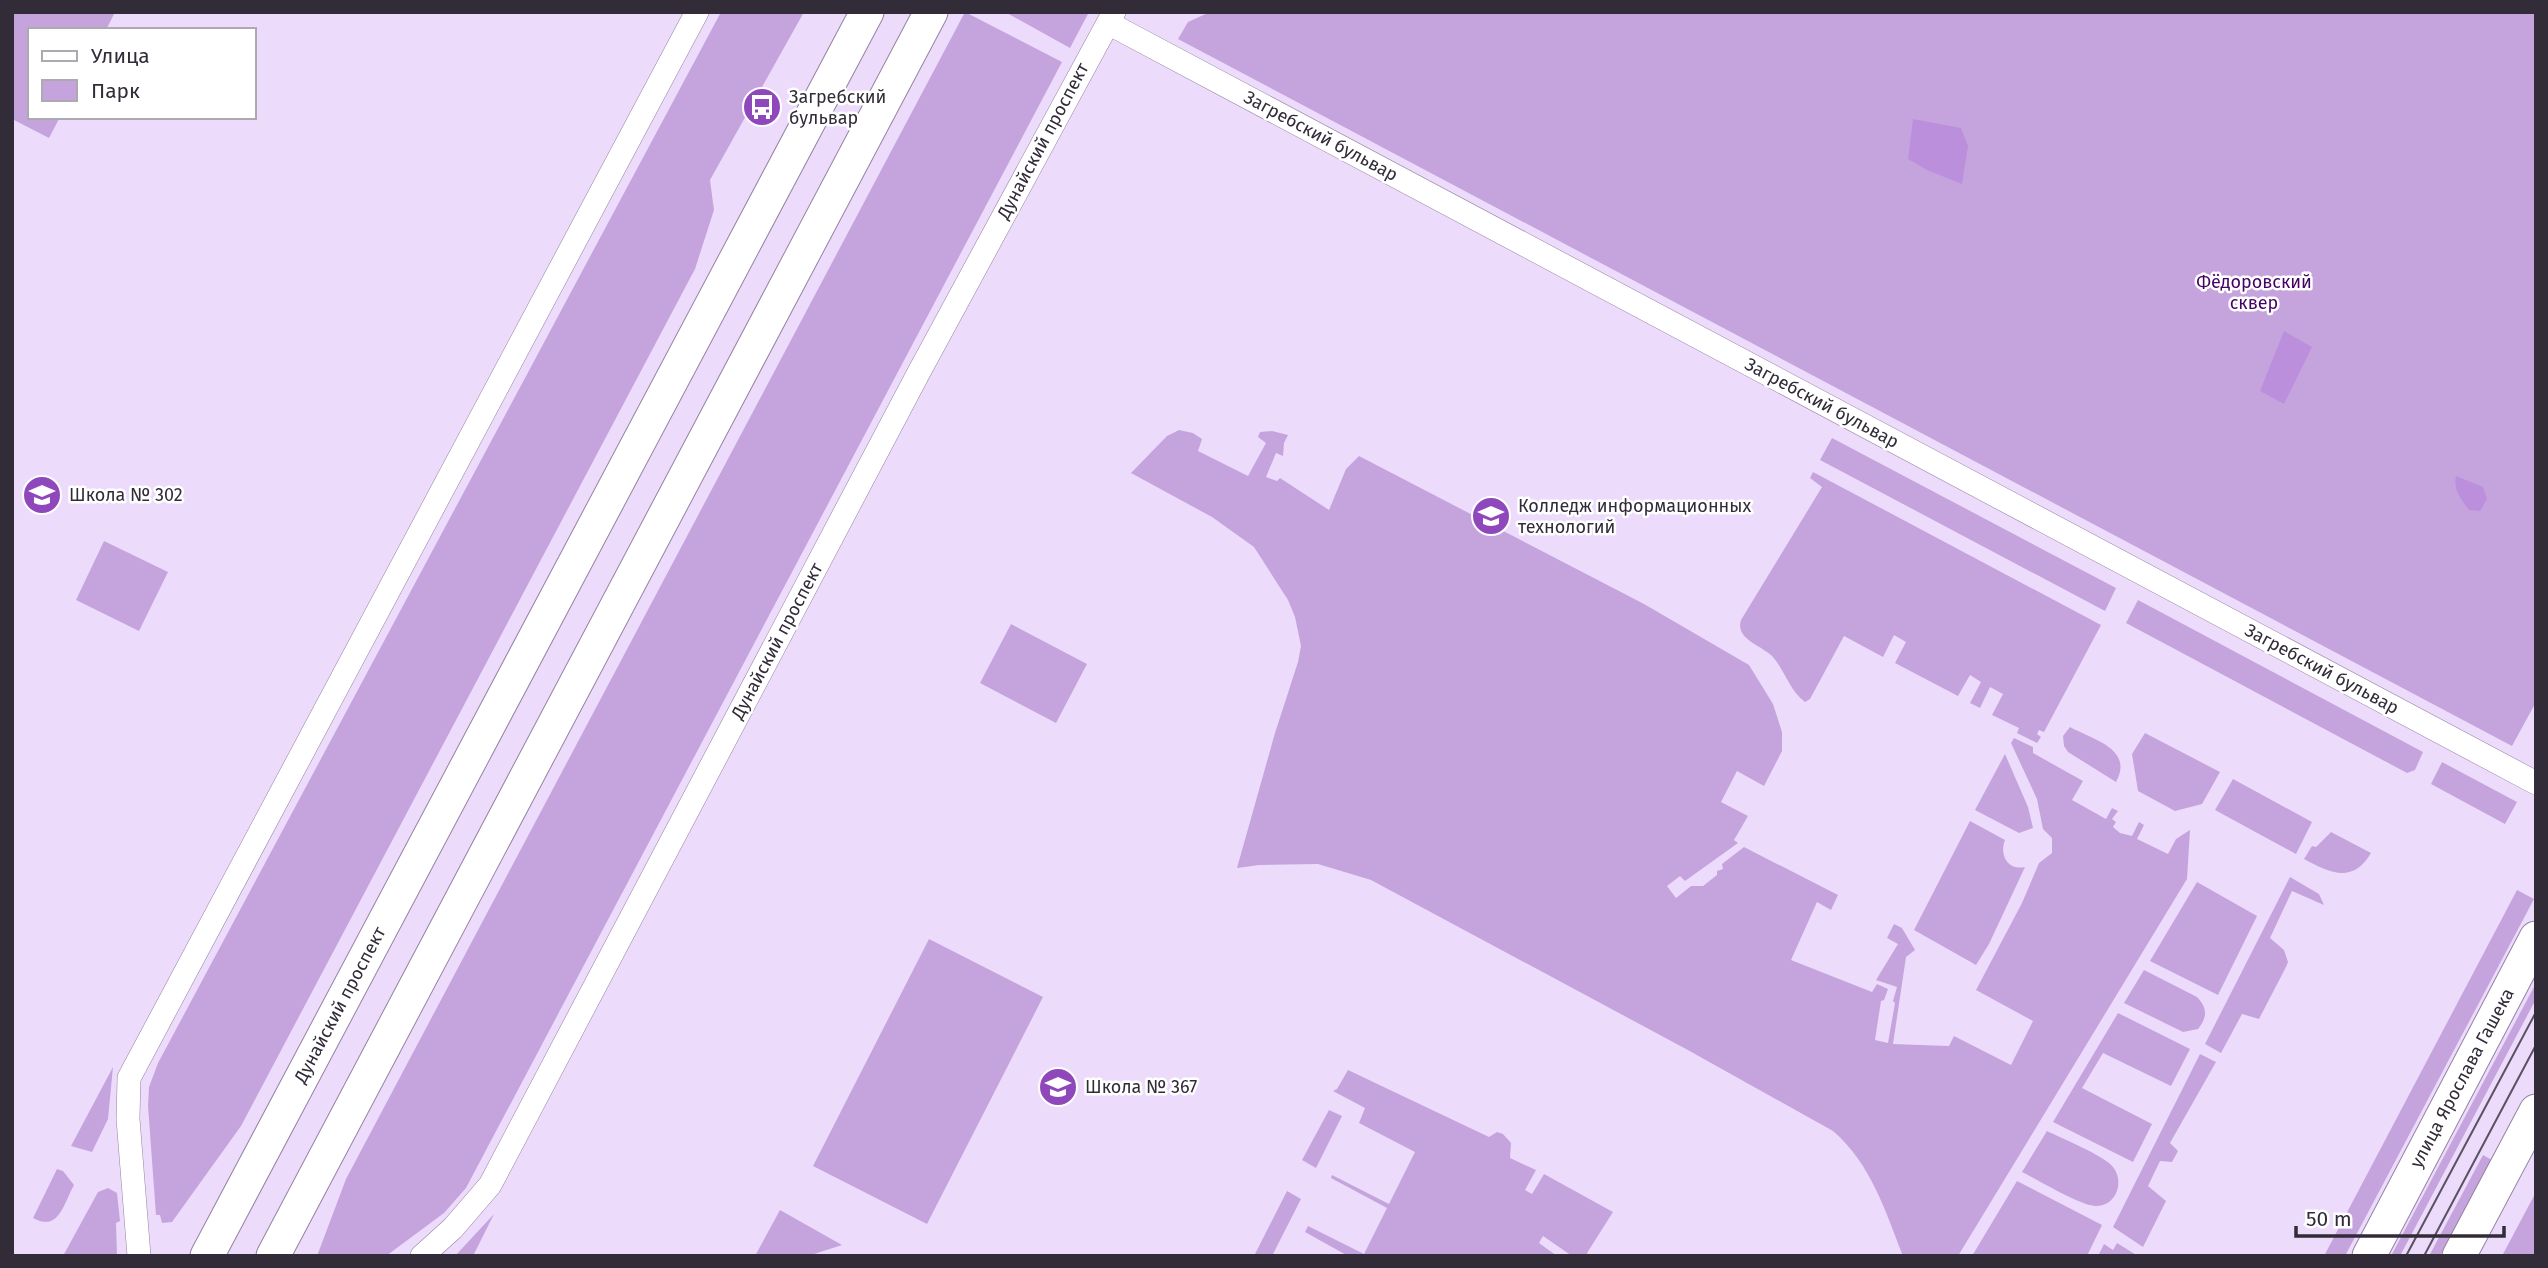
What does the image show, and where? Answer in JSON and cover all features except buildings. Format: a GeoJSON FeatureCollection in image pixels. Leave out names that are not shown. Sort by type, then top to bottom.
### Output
{"type":"FeatureCollection","features":[{"type":"Feature","properties":{"kind":"main road","name":"Дунайский проспект"},"geometry":{"type":"LineString","coordinates":[[207,1256],[867,12]]}},
{"type":"Feature","properties":{"kind":"main road"},"geometry":{"type":"LineString","coordinates":[[273,1256],[930,12]]}},
{"type":"Feature","properties":{"kind":"main road","name":"улица Ярослава Гашека"},"geometry":{"type":"LineString","coordinates":[[2369,1256],[2536,938]]}},
{"type":"Feature","properties":{"kind":"main road"},"geometry":{"type":"LineString","coordinates":[[2459,1256],[2536,1111]]}},
{"type":"Feature","properties":{"kind":"street"},"geometry":{"type":"LineString","coordinates":[[139,1256],[128,1119],[130,1078],[697,12]]}},
{"type":"Feature","properties":{"kind":"street","name":"Загребский бульвар"},"geometry":{"type":"LineString","coordinates":[[1111,17],[2536,783]]}},
{"type":"Feature","properties":{"kind":"street","name":"Дунайский проспект"},"geometry":{"type":"LineString","coordinates":[[422,1256],[453,1228],[490,1185],[918,374],[1111,17]]}},
{"type":"Feature","properties":{"kind":"green space"},"geometry":{"type":"Polygon","coordinates":[[[12,12],[115,12],[107,28],[28,28],[28,119],[59,119],[49,138],[12,119],[12,12]]]}},
{"type":"Feature","properties":{"kind":"green space"},"geometry":{"type":"Polygon","coordinates":[[[721,12],[804,12],[710,180],[714,210],[695,269],[241,1126],[172,1222],[162,1223],[160,1215],[156,1215],[148,1106],[149,1087],[158,1063],[721,12]]]}},
{"type":"Feature","properties":{"kind":"green space"},"geometry":{"type":"Polygon","coordinates":[[[965,12],[1062,62],[466,1188],[444,1213],[386,1256],[317,1256],[346,1179],[965,12]]]}},
{"type":"Feature","properties":{"kind":"green space"},"geometry":{"type":"Polygon","coordinates":[[[1005,12],[1089,12],[1070,48],[1005,12]]]}},
{"type":"Feature","properties":{"kind":"green space","name":"Фёдоровский сквер"},"geometry":{"type":"Polygon","coordinates":[[[1210,12],[2536,12],[2536,702],[2512,746],[1178,39],[1188,22],[1210,12]]]}},
{"type":"Feature","properties":{"kind":"green space"},"geometry":{"type":"Polygon","coordinates":[[[1179,430],[1193,433],[1202,439],[1198,451],[1248,476],[1266,443],[1258,437],[1260,432],[1272,431],[1288,435],[1283,456],[1276,453],[1266,477],[1277,481],[1280,478],[1329,510],[1346,469],[1359,456],[1644,604],[1749,665],[1773,704],[1782,732],[1782,751],[1764,786],[1737,771],[1721,802],[1748,816],[1734,840],[1738,843],[1685,881],[1680,876],[1667,886],[1676,898],[1691,886],[1703,886],[1717,875],[1717,871],[1723,869],[1722,864],[1744,847],[1838,895],[1831,910],[1817,902],[1791,960],[1872,992],[1877,984],[1888,989],[1881,1001],[1875,1040],[1888,1043],[1895,1003],[1893,1001],[1897,987],[1876,980],[1898,944],[1887,938],[1894,924],[1902,928],[1915,950],[1906,957],[1893,1044],[1949,1046],[1954,1036],[2011,1065],[2033,1021],[1976,990],[2022,903],[2039,863],[2052,853],[2052,838],[2043,829],[2037,799],[2011,743],[2014,738],[2033,747],[2033,753],[2083,781],[2072,800],[2106,819],[2112,808],[2118,811],[2112,819],[2116,822],[2113,827],[2120,833],[2132,836],[2139,822],[2144,825],[2137,839],[2168,854],[2176,839],[2190,830],[2187,879],[1958,1256],[1903,1256],[1876,1189],[1857,1158],[1833,1131],[1686,1049],[1371,880],[1318,864],[1237,868],[1301,646],[1295,617],[1288,600],[1254,547],[1212,517],[1131,473],[1167,436],[1179,430]]]}},
{"type":"Feature","properties":{"kind":"green space"},"geometry":{"type":"Polygon","coordinates":[[[1832,438],[2116,588],[2105,611],[1820,460],[1832,438]]]}},
{"type":"Feature","properties":{"kind":"green space"},"geometry":{"type":"Polygon","coordinates":[[[1813,472],[2101,625],[2044,732],[2039,730],[2037,734],[2041,737],[2037,743],[2017,733],[2019,728],[1992,715],[2003,694],[1990,687],[1980,708],[1970,703],[1981,682],[1970,675],[1958,696],[1895,663],[1906,642],[1894,635],[1883,657],[1844,636],[1810,699],[1805,702],[1795,692],[1772,656],[1745,637],[1740,627],[1741,620],[1822,487],[1810,478],[1813,472]]]}},
{"type":"Feature","properties":{"kind":"green space"},"geometry":{"type":"Polygon","coordinates":[[[104,541],[168,572],[139,631],[76,600],[104,541]]]}},
{"type":"Feature","properties":{"kind":"green space"},"geometry":{"type":"Polygon","coordinates":[[[2138,600],[2423,752],[2415,770],[2407,773],[2126,623],[2138,600]]]}},
{"type":"Feature","properties":{"kind":"green space"},"geometry":{"type":"Polygon","coordinates":[[[1011,624],[1087,664],[1056,723],[980,683],[1011,624]]]}},
{"type":"Feature","properties":{"kind":"green space"},"geometry":{"type":"Polygon","coordinates":[[[2070,727],[2100,741],[2116,754],[2120,761],[2120,771],[2116,782],[2068,752],[2063,736],[2070,727]]]}},
{"type":"Feature","properties":{"kind":"green space"},"geometry":{"type":"Polygon","coordinates":[[[2145,733],[2220,772],[2202,804],[2175,811],[2138,791],[2132,754],[2145,733]]]}},
{"type":"Feature","properties":{"kind":"green space"},"geometry":{"type":"Polygon","coordinates":[[[2005,754],[2028,807],[2033,828],[2019,833],[1975,810],[2005,754]]]}},
{"type":"Feature","properties":{"kind":"green space"},"geometry":{"type":"Polygon","coordinates":[[[2442,762],[2517,802],[2505,824],[2431,784],[2442,762]]]}},
{"type":"Feature","properties":{"kind":"green space"},"geometry":{"type":"Polygon","coordinates":[[[2233,779],[2312,822],[2296,854],[2215,810],[2233,779]]]}},
{"type":"Feature","properties":{"kind":"green space"},"geometry":{"type":"Polygon","coordinates":[[[1970,821],[2005,840],[2003,851],[2006,861],[2014,867],[2025,867],[1989,944],[1976,965],[1914,930],[1970,821]]]}},
{"type":"Feature","properties":{"kind":"green space"},"geometry":{"type":"Polygon","coordinates":[[[2331,832],[2371,853],[2364,863],[2357,869],[2340,873],[2304,859],[2312,846],[2316,847],[2331,832]]]}},
{"type":"Feature","properties":{"kind":"green space"},"geometry":{"type":"Polygon","coordinates":[[[2290,877],[2319,894],[2324,905],[2292,891],[2270,938],[2284,950],[2288,962],[2286,967],[2259,1019],[2242,1014],[2221,1053],[2205,1044],[2290,877]]]}},
{"type":"Feature","properties":{"kind":"green space"},"geometry":{"type":"Polygon","coordinates":[[[2197,882],[2257,916],[2218,995],[2150,961],[2197,882]]]}},
{"type":"Feature","properties":{"kind":"green space"},"geometry":{"type":"Polygon","coordinates":[[[2517,890],[2534,899],[2345,1256],[2324,1256],[2517,890]]]}},
{"type":"Feature","properties":{"kind":"green space"},"geometry":{"type":"Polygon","coordinates":[[[929,939],[1043,997],[927,1224],[813,1166],[929,939]]]}},
{"type":"Feature","properties":{"kind":"green space"},"geometry":{"type":"Polygon","coordinates":[[[2144,970],[2197,997],[2205,1012],[2198,1029],[2183,1032],[2124,1003],[2144,970]]]}},
{"type":"Feature","properties":{"kind":"green space"},"geometry":{"type":"Polygon","coordinates":[[[2536,983],[2536,999],[2400,1256],[2391,1256],[2536,983]]]}},
{"type":"Feature","properties":{"kind":"green space"},"geometry":{"type":"Polygon","coordinates":[[[2118,1013],[2190,1049],[2171,1086],[2103,1053],[2082,1088],[2152,1124],[2133,1162],[2053,1122],[2118,1013]]]}},
{"type":"Feature","properties":{"kind":"green space"},"geometry":{"type":"Polygon","coordinates":[[[2200,1054],[2216,1062],[2170,1143],[2178,1151],[2172,1162],[2160,1161],[2148,1186],[2166,1201],[2143,1247],[2113,1227],[2200,1054]]]}},
{"type":"Feature","properties":{"kind":"green space"},"geometry":{"type":"Polygon","coordinates":[[[113,1067],[108,1119],[92,1152],[71,1146],[113,1067]]]}},
{"type":"Feature","properties":{"kind":"green space"},"geometry":{"type":"Polygon","coordinates":[[[1348,1070],[1489,1137],[1497,1132],[1503,1134],[1511,1143],[1510,1158],[1536,1170],[1525,1190],[1532,1194],[1544,1174],[1613,1212],[1587,1253],[1590,1256],[1572,1256],[1543,1236],[1539,1243],[1557,1256],[1348,1256],[1305,1232],[1308,1226],[1364,1254],[1387,1208],[1331,1178],[1332,1175],[1389,1204],[1415,1152],[1359,1123],[1365,1108],[1333,1091],[1348,1070]]]}},
{"type":"Feature","properties":{"kind":"green space"},"geometry":{"type":"Polygon","coordinates":[[[1329,1110],[1342,1116],[1316,1168],[1302,1160],[1329,1110]]]}},
{"type":"Feature","properties":{"kind":"green space"},"geometry":{"type":"Polygon","coordinates":[[[2047,1131],[2092,1153],[2113,1167],[2117,1173],[2118,1186],[2113,1198],[2102,1205],[2088,1205],[2022,1172],[2047,1131]]]}},
{"type":"Feature","properties":{"kind":"green space"},"geometry":{"type":"Polygon","coordinates":[[[2483,1155],[2492,1160],[2440,1256],[2429,1256],[2483,1155]]]}},
{"type":"Feature","properties":{"kind":"green space"},"geometry":{"type":"Polygon","coordinates":[[[57,1169],[63,1171],[74,1185],[63,1208],[49,1222],[33,1218],[57,1169]]]}},
{"type":"Feature","properties":{"kind":"green space"},"geometry":{"type":"Polygon","coordinates":[[[2017,1181],[2102,1225],[2087,1256],[1972,1256],[2017,1181]]]}},
{"type":"Feature","properties":{"kind":"green space"},"geometry":{"type":"Polygon","coordinates":[[[108,1188],[117,1193],[120,1221],[116,1223],[117,1256],[63,1256],[98,1192],[108,1188]]]}},
{"type":"Feature","properties":{"kind":"green space"},"geometry":{"type":"Polygon","coordinates":[[[1287,1191],[1301,1199],[1272,1256],[1254,1256],[1287,1191]]]}},
{"type":"Feature","properties":{"kind":"green space"},"geometry":{"type":"Polygon","coordinates":[[[2536,1192],[2536,1256],[2502,1256],[2536,1192]]]}},
{"type":"Feature","properties":{"kind":"green space"},"geometry":{"type":"Polygon","coordinates":[[[780,1210],[842,1245],[808,1256],[755,1256],[780,1210]]]}},
{"type":"Feature","properties":{"kind":"green space"},"geometry":{"type":"Polygon","coordinates":[[[494,1214],[473,1256],[455,1256],[494,1214]]]}},
{"type":"Feature","properties":{"kind":"green space"},"geometry":{"type":"Polygon","coordinates":[[[2117,1243],[2138,1256],[2098,1256],[2104,1244],[2113,1250],[2117,1243]]]}},
{"type":"Feature","properties":{"kind":"shaded area"},"geometry":{"type":"Polygon","coordinates":[[[1913,119],[1961,128],[1968,146],[1962,184],[1908,159],[1913,119]]]}},
{"type":"Feature","properties":{"kind":"shaded area"},"geometry":{"type":"Polygon","coordinates":[[[2284,331],[2312,347],[2284,404],[2260,391],[2284,331]]]}},
{"type":"Feature","properties":{"kind":"shaded area"},"geometry":{"type":"Polygon","coordinates":[[[2456,476],[2483,487],[2487,499],[2480,511],[2469,510],[2463,502],[2457,490],[2456,476]]]}},
{"type":"Feature","properties":{"kind":"tram line"},"geometry":{"type":"LineString","coordinates":[[2406,1256],[2536,1012]]}},
{"type":"Feature","properties":{"kind":"tram line"},"geometry":{"type":"LineString","coordinates":[[2424,1256],[2536,1045]]}},
{"type":"Feature","properties":{"kind":"place","name":"Загребский бульвар"},"geometry":{"type":"Point","coordinates":[762,107]}},
{"type":"Feature","properties":{"kind":"place","name":"Школа № 302"},"geometry":{"type":"Point","coordinates":[42,495]}},
{"type":"Feature","properties":{"kind":"place","name":"Колледж информационных технологий"},"geometry":{"type":"Point","coordinates":[1491,516]}},
{"type":"Feature","properties":{"kind":"place","name":"Школа № 367"},"geometry":{"type":"Point","coordinates":[1058,1087]}}]}
